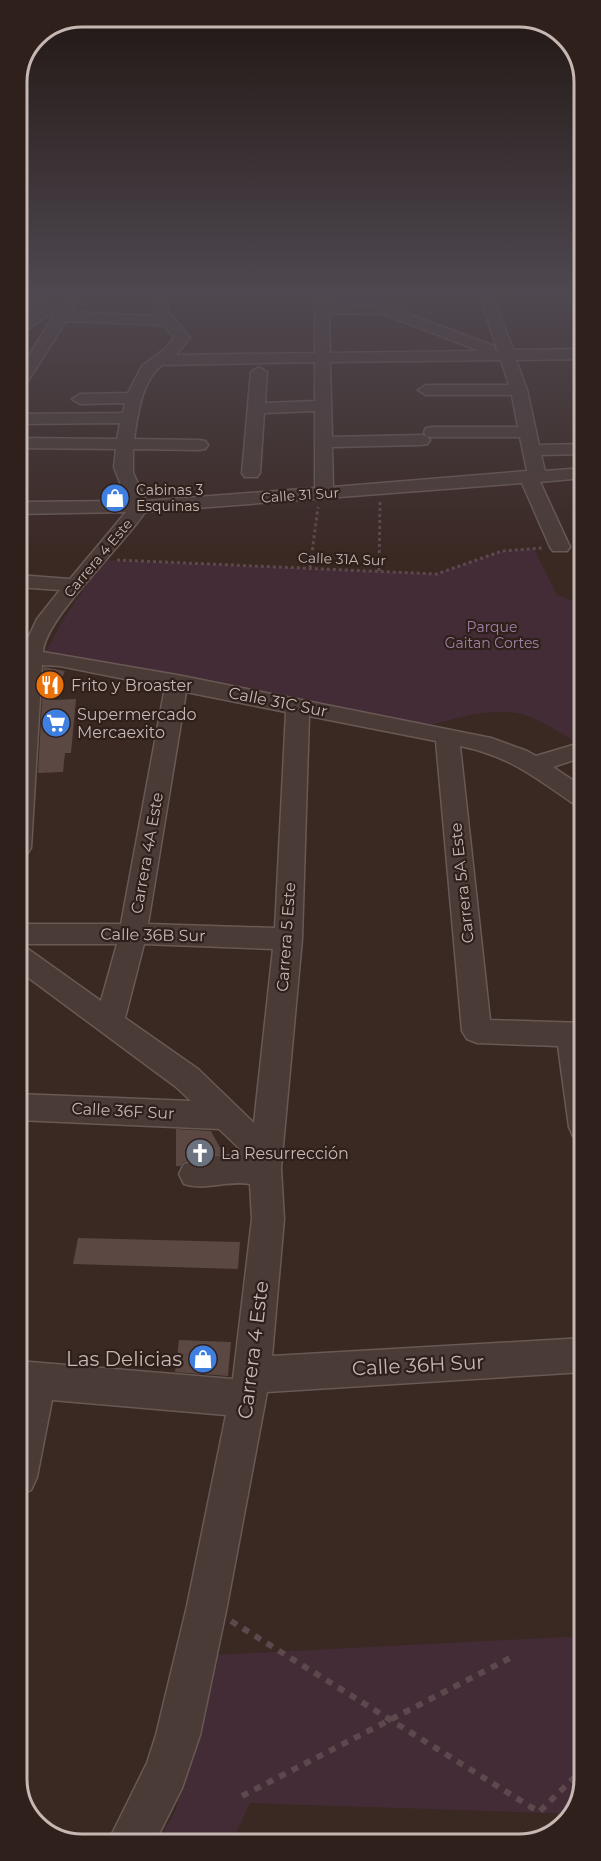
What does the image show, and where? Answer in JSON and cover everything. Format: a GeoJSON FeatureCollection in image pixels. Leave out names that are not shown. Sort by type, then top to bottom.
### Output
{"type":"FeatureCollection","features":[{"type":"Feature","properties":{"kind":"street","name":"Carrera 4 Este"},"geometry":{"type":"LineString","coordinates":[[27,653],[42,627],[134,515],[138,507],[136,496],[124,473],[126,444],[141,379]]}},
{"type":"Feature","properties":{"kind":"street"},"geometry":{"type":"LineString","coordinates":[[251,472],[258,379]]}},
{"type":"Feature","properties":{"kind":"street"},"geometry":{"type":"LineString","coordinates":[[322,494],[323,379]]}},
{"type":"Feature","properties":{"kind":"street"},"geometry":{"type":"LineString","coordinates":[[515,379],[532,450],[532,476],[560,547]]}},
{"type":"Feature","properties":{"kind":"street"},"geometry":{"type":"LineString","coordinates":[[426,390],[519,390]]}},
{"type":"Feature","properties":{"kind":"street"},"geometry":{"type":"LineString","coordinates":[[80,399],[135,398]]}},
{"type":"Feature","properties":{"kind":"street"},"geometry":{"type":"LineString","coordinates":[[256,408],[323,406]]}},
{"type":"Feature","properties":{"kind":"street"},"geometry":{"type":"LineString","coordinates":[[27,419],[131,418]]}},
{"type":"Feature","properties":{"kind":"street"},"geometry":{"type":"LineString","coordinates":[[323,442],[527,432]]}},
{"type":"Feature","properties":{"kind":"street"},"geometry":{"type":"LineString","coordinates":[[27,443],[199,445]]}},
{"type":"Feature","properties":{"kind":"street"},"geometry":{"type":"LineString","coordinates":[[532,450],[574,449]]}},
{"type":"Feature","properties":{"kind":"street","name":"Calle 31 Sur"},"geometry":{"type":"LineString","coordinates":[[27,508],[138,507],[574,474]]}},
{"type":"Feature","properties":{"kind":"street"},"geometry":{"type":"LineString","coordinates":[[27,582],[75,585]]}},
{"type":"Feature","properties":{"kind":"street","name":"Calle 31C Sur"},"geometry":{"type":"LineString","coordinates":[[27,657],[60,660],[177,682],[505,749],[574,792]]}},
{"type":"Feature","properties":{"kind":"street","name":"Carrera 4A Este"},"geometry":{"type":"LineString","coordinates":[[110,1022],[133,934],[177,682]]}},
{"type":"Feature","properties":{"kind":"street","name":"Carrera 5 Este"},"geometry":{"type":"LineString","coordinates":[[265,1171],[288,939],[298,706]]}},
{"type":"Feature","properties":{"kind":"street","name":"Carrera 5A Este"},"geometry":{"type":"LineString","coordinates":[[447,736],[477,1030],[574,1035]]}},
{"type":"Feature","properties":{"kind":"street"},"geometry":{"type":"LineString","coordinates":[[534,765],[574,752]]}},
{"type":"Feature","properties":{"kind":"street","name":"Calle 36B Sur"},"geometry":{"type":"LineString","coordinates":[[27,934],[133,934],[288,939]]}},
{"type":"Feature","properties":{"kind":"street","name":"Carrera 4 Este"},"geometry":{"type":"LineString","coordinates":[[27,964],[187,1078],[250,1139],[265,1171],[268,1219],[250,1387],[207,1606],[178,1736],[166,1772],[135,1834]]}},
{"type":"Feature","properties":{"kind":"street","name":"Calle 36F Sur"},"geometry":{"type":"LineString","coordinates":[[27,1107],[227,1116]]}},
{"type":"Feature","properties":{"kind":"street"},"geometry":{"type":"LineString","coordinates":[[195,1174],[227,1167],[246,1167],[265,1171]]}},
{"type":"Feature","properties":{"kind":"street","name":"Calle 36H Sur"},"geometry":{"type":"LineString","coordinates":[[28,1379],[250,1387],[574,1356]]}},
{"type":"Feature","properties":{"kind":"path"},"geometry":{"type":"LineString","coordinates":[[379,571],[380,489]]}},
{"type":"Feature","properties":{"kind":"path"},"geometry":{"type":"LineString","coordinates":[[310,568],[322,494]]}},
{"type":"Feature","properties":{"kind":"path","name":"Calle 31A Sur"},"geometry":{"type":"LineString","coordinates":[[96,559],[437,574],[502,550],[560,547]]}},
{"type":"Feature","properties":{"kind":"path"},"geometry":{"type":"LineString","coordinates":[[207,1606],[539,1812],[574,1779]]}},
{"type":"Feature","properties":{"kind":"path"},"geometry":{"type":"LineString","coordinates":[[243,1796],[514,1656]]}},
{"type":"Feature","properties":{"kind":"green space","name":"Parque Gaitan Cortes"},"geometry":{"type":"Polygon","coordinates":[[[534,549],[557,595],[574,601],[574,741],[525,715],[489,712],[429,725],[46,651],[66,615],[104,560],[437,574],[502,551],[534,549]]]}},
{"type":"Feature","properties":{"kind":"green space"},"geometry":{"type":"Polygon","coordinates":[[[574,1637],[574,1786],[571,1797],[562,1814],[250,1803],[236,1834],[162,1834],[175,1812],[203,1721],[213,1655],[574,1637]]]}},
{"type":"Feature","properties":{"kind":"building"},"geometry":{"type":"Polygon","coordinates":[[[44,667],[65,671],[53,700],[76,699],[71,753],[65,753],[63,772],[38,773],[44,667]]]}},
{"type":"Feature","properties":{"kind":"building"},"geometry":{"type":"Polygon","coordinates":[[[176,1129],[211,1131],[223,1153],[183,1162],[181,1166],[176,1166],[176,1129]]]}},
{"type":"Feature","properties":{"kind":"building"},"geometry":{"type":"Polygon","coordinates":[[[78,1238],[240,1242],[238,1269],[73,1264],[78,1238]]]}},
{"type":"Feature","properties":{"kind":"building","name":"Las Delicias"},"geometry":{"type":"Polygon","coordinates":[[[179,1340],[231,1342],[228,1376],[175,1372],[179,1340]]]}},
{"type":"Feature","properties":{"kind":"place","name":"Cabinas 3 Esquinas"},"geometry":{"type":"Point","coordinates":[115,498]}},
{"type":"Feature","properties":{"kind":"place","name":"Frito y Broaster"},"geometry":{"type":"Point","coordinates":[50,685]}},
{"type":"Feature","properties":{"kind":"place","name":"Supermercado Mercaexito"},"geometry":{"type":"Point","coordinates":[56,723]}},
{"type":"Feature","properties":{"kind":"place","name":"La Resurrección"},"geometry":{"type":"Point","coordinates":[200,1153]}},
{"type":"Feature","properties":{"kind":"place","name":"Las Delicias"},"geometry":{"type":"Point","coordinates":[203,1359]}}]}
